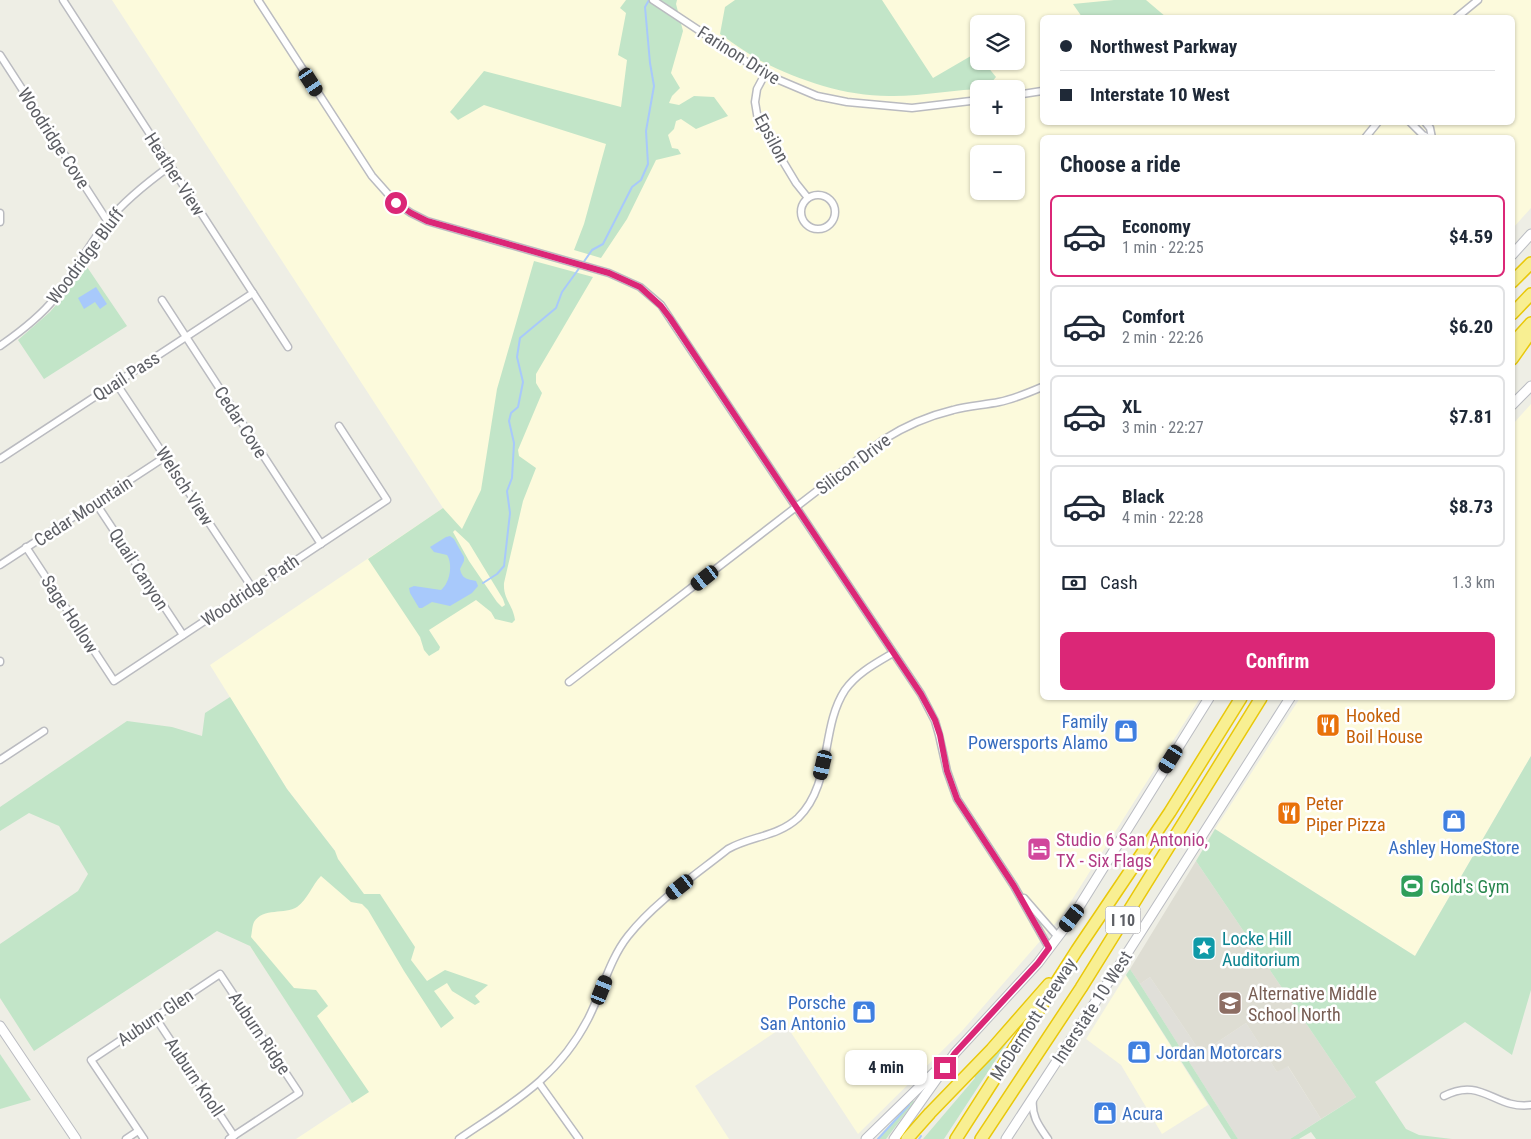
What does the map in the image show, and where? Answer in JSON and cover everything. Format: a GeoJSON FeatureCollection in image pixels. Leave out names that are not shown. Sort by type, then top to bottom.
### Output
{"type":"FeatureCollection","features":[{"type":"Feature","properties":{"kind":"highway"},"geometry":{"type":"LineString","coordinates":[[1515,279],[1531,263]]}},
{"type":"Feature","properties":{"kind":"highway"},"geometry":{"type":"LineString","coordinates":[[1515,311],[1531,294]]}},
{"type":"Feature","properties":{"kind":"highway"},"geometry":{"type":"LineString","coordinates":[[1515,341],[1531,323]]}},
{"type":"Feature","properties":{"kind":"highway"},"geometry":{"type":"LineString","coordinates":[[1515,355],[1531,332]]}},
{"type":"Feature","properties":{"kind":"highway","name":"McDermott Freeway"},"geometry":{"type":"LineString","coordinates":[[956,1139],[1077,950],[1170,812],[1240,700]]}},
{"type":"Feature","properties":{"kind":"highway","name":"McDermott Freeway"},"geometry":{"type":"LineString","coordinates":[[981,1139],[1081,988],[1260,700]]}},
{"type":"Feature","properties":{"kind":"highway"},"geometry":{"type":"LineString","coordinates":[[907,1139],[992,1049],[1077,950]]}},
{"type":"Feature","properties":{"kind":"main road"},"geometry":{"type":"LineString","coordinates":[[1515,250],[1531,234]]}},
{"type":"Feature","properties":{"kind":"main road"},"geometry":{"type":"LineString","coordinates":[[1515,403],[1531,386]]}},
{"type":"Feature","properties":{"kind":"main road"},"geometry":{"type":"LineString","coordinates":[[866,1139],[955,1053],[1038,963],[1077,910],[1209,700]]}},
{"type":"Feature","properties":{"kind":"main road","name":"Interstate 10 West"},"geometry":{"type":"LineString","coordinates":[[1006,1139],[1289,700]]}},
{"type":"Feature","properties":{"kind":"main road"},"geometry":{"type":"LineString","coordinates":[[0,1026],[76,1139]]}},
{"type":"Feature","properties":{"kind":"main road"},"geometry":{"type":"LineString","coordinates":[[894,1139],[955,1053]]}},
{"type":"Feature","properties":{"kind":"street","name":"Heather View"},"geometry":{"type":"LineString","coordinates":[[63,0],[288,347]]}},
{"type":"Feature","properties":{"kind":"street"},"geometry":{"type":"LineString","coordinates":[[258,0],[372,176],[396,203],[427,221],[609,273],[640,287],[661,306],[921,694],[935,720],[947,771],[957,799],[1014,886],[1049,948]]}},
{"type":"Feature","properties":{"kind":"street"},"geometry":{"type":"LineString","coordinates":[[1460,15],[1478,0]]}},
{"type":"Feature","properties":{"kind":"street","name":"Farinon Drive"},"geometry":{"type":"LineString","coordinates":[[656,2],[765,74],[817,96],[855,103],[912,108],[970,101]]}},
{"type":"Feature","properties":{"kind":"street","name":"Woodridge Cove"},"geometry":{"type":"LineString","coordinates":[[0,55],[108,222]]}},
{"type":"Feature","properties":{"kind":"street","name":"Epsilon"},"geometry":{"type":"LineString","coordinates":[[765,74],[758,89],[755,102],[758,120],[796,183],[808,198]]}},
{"type":"Feature","properties":{"kind":"street"},"geometry":{"type":"LineString","coordinates":[[1025,93],[1040,91]]}},
{"type":"Feature","properties":{"kind":"street"},"geometry":{"type":"LineString","coordinates":[[1367,135],[1376,125]]}},
{"type":"Feature","properties":{"kind":"street"},"geometry":{"type":"LineString","coordinates":[[1413,125],[1423,135]]}},
{"type":"Feature","properties":{"kind":"street","name":"Woodridge Bluff"},"geometry":{"type":"LineString","coordinates":[[0,346],[26,327],[54,299],[108,222],[144,186],[170,166]]}},
{"type":"Feature","properties":{"kind":"street"},"geometry":{"type":"LineString","coordinates":[[822,195],[832,203],[835,210],[834,216],[832,222],[827,227],[821,230],[814,229],[803,222],[800,215],[801,208],[808,198],[822,195]]}},
{"type":"Feature","properties":{"kind":"street"},"geometry":{"type":"LineString","coordinates":[[0,214],[0,222]]}},
{"type":"Feature","properties":{"kind":"street","name":"Quail Pass"},"geometry":{"type":"LineString","coordinates":[[0,459],[253,293]]}},
{"type":"Feature","properties":{"kind":"street","name":"Cedar Cove"},"geometry":{"type":"LineString","coordinates":[[162,300],[321,544]]}},
{"type":"Feature","properties":{"kind":"street","name":"Welsch View"},"geometry":{"type":"LineString","coordinates":[[116,383],[253,589]]}},
{"type":"Feature","properties":{"kind":"street","name":"Silicon Drive"},"geometry":{"type":"LineString","coordinates":[[569,682],[883,440],[914,422],[955,409],[1000,402],[1040,388]]}},
{"type":"Feature","properties":{"kind":"street","name":"Woodridge Path"},"geometry":{"type":"LineString","coordinates":[[114,681],[387,500],[339,426]]}},
{"type":"Feature","properties":{"kind":"street","name":"Cedar Mountain"},"geometry":{"type":"LineString","coordinates":[[0,565],[165,457]]}},
{"type":"Feature","properties":{"kind":"street","name":"Quail Canyon"},"geometry":{"type":"LineString","coordinates":[[95,502],[183,635]]}},
{"type":"Feature","properties":{"kind":"street","name":"Sage Hollow"},"geometry":{"type":"LineString","coordinates":[[26,547],[114,681]]}},
{"type":"Feature","properties":{"kind":"street"},"geometry":{"type":"LineString","coordinates":[[459,1139],[524,1096],[539,1083],[568,1051],[582,1031],[598,1000],[618,950],[636,926],[662,901],[728,849],[741,842],[779,831],[804,811],[813,797],[819,782],[836,709],[841,696],[858,675],[893,652]]}},
{"type":"Feature","properties":{"kind":"street"},"geometry":{"type":"LineString","coordinates":[[0,760],[44,731]]}},
{"type":"Feature","properties":{"kind":"street"},"geometry":{"type":"LineString","coordinates":[[1014,886],[1058,937]]}},
{"type":"Feature","properties":{"kind":"street","name":"Auburn Glen"},"geometry":{"type":"LineString","coordinates":[[138,1131],[91,1060],[220,974]]}},
{"type":"Feature","properties":{"kind":"street","name":"Auburn Ridge"},"geometry":{"type":"LineString","coordinates":[[220,974],[299,1093],[232,1137]]}},
{"type":"Feature","properties":{"kind":"street","name":"Auburn Knoll"},"geometry":{"type":"LineString","coordinates":[[155,1017],[232,1137]]}},
{"type":"Feature","properties":{"kind":"street"},"geometry":{"type":"LineString","coordinates":[[539,1083],[579,1139]]}},
{"type":"Feature","properties":{"kind":"street"},"geometry":{"type":"LineString","coordinates":[[1444,1096],[1452,1091],[1470,1089],[1483,1092],[1516,1106],[1531,1105]]}},
{"type":"Feature","properties":{"kind":"street"},"geometry":{"type":"LineString","coordinates":[[1033,1097],[1032,1110],[1035,1119],[1048,1139]]}},
{"type":"Feature","properties":{"kind":"street"},"geometry":{"type":"LineString","coordinates":[[126,1139],[138,1131],[144,1139]]}},
{"type":"Feature","properties":{"kind":"shaded area"},"geometry":{"type":"Polygon","coordinates":[[[112,0],[1531,0],[1531,208],[1515,226],[1515,135],[1040,135],[1040,700],[1199,700],[1061,917],[962,1031],[858,1134],[786,1025],[695,1086],[729,1139],[296,1139],[352,1102],[233,920],[335,851],[287,789],[210,665],[443,508],[112,0]]]}},
{"type":"Feature","properties":{"kind":"shaded area"},"geometry":{"type":"Polygon","coordinates":[[[1531,404],[1531,756],[1415,956],[1215,829],[1299,700],[1515,700],[1515,422],[1531,404]]]}},
{"type":"Feature","properties":{"kind":"shaded area","name":"Alternative Middle School North"},"geometry":{"type":"Polygon","coordinates":[[[1196,861],[1356,1097],[1321,1119],[1288,1066],[1277,1072],[1246,1023],[1201,1053],[1150,977],[1140,984],[1130,969],[1196,861]]]}},
{"type":"Feature","properties":{"kind":"shaded area","name":"Jordan Motorcars"},"geometry":{"type":"Polygon","coordinates":[[[1126,975],[1208,1105],[1162,1134],[1121,1065],[1086,1039],[1126,975]]]}},
{"type":"Feature","properties":{"kind":"shaded area"},"geometry":{"type":"Polygon","coordinates":[[[1150,977],[1201,1053],[1246,1023],[1277,1072],[1287,1065],[1321,1119],[1290,1139],[1238,1139],[1140,984],[1150,977]]]}},
{"type":"Feature","properties":{"kind":"green space"},"geometry":{"type":"Polygon","coordinates":[[[626,0],[677,0],[676,4],[683,31],[671,73],[680,88],[672,96],[669,103],[679,105],[694,96],[714,97],[728,116],[696,129],[681,119],[676,121],[674,129],[668,135],[672,148],[678,149],[681,154],[656,160],[627,219],[601,258],[574,250],[584,224],[606,144],[484,105],[458,120],[450,112],[484,71],[621,107],[627,60],[618,55],[626,13],[620,8],[626,0]]]}},
{"type":"Feature","properties":{"kind":"green space"},"geometry":{"type":"Polygon","coordinates":[[[735,0],[882,0],[933,78],[970,56],[970,70],[990,70],[996,77],[994,80],[970,80],[970,90],[905,96],[876,96],[842,91],[808,81],[761,61],[720,34],[725,7],[735,0]]]}},
{"type":"Feature","properties":{"kind":"green space"},"geometry":{"type":"Polygon","coordinates":[[[1114,0],[1146,0],[1164,15],[1081,15],[1073,4],[1114,0]]]}},
{"type":"Feature","properties":{"kind":"green space"},"geometry":{"type":"Polygon","coordinates":[[[534,261],[593,277],[536,374],[536,383],[542,393],[518,450],[519,456],[536,468],[523,501],[504,583],[505,594],[515,620],[512,623],[495,619],[491,612],[476,600],[429,630],[440,647],[439,650],[429,656],[424,650],[420,637],[368,559],[443,508],[462,529],[481,490],[497,389],[534,261]],[[455,530],[453,532],[469,561],[502,607],[505,605],[503,599],[469,543],[455,530]]]}},
{"type":"Feature","properties":{"kind":"green space"},"geometry":{"type":"Polygon","coordinates":[[[85,264],[127,326],[44,379],[18,340],[50,312],[85,264]]]}},
{"type":"Feature","properties":{"kind":"green space"},"geometry":{"type":"Polygon","coordinates":[[[230,697],[287,789],[335,851],[338,859],[364,894],[380,894],[415,947],[411,960],[427,981],[445,970],[488,985],[475,996],[480,1002],[475,1005],[452,991],[447,983],[434,991],[454,1018],[441,1028],[368,910],[362,904],[351,902],[321,876],[297,907],[286,911],[263,914],[258,917],[253,924],[251,937],[294,988],[316,990],[328,1006],[317,1016],[369,1092],[352,1103],[250,946],[217,931],[34,1051],[0,998],[0,944],[78,891],[88,874],[59,826],[29,813],[0,831],[0,807],[127,721],[172,727],[202,736],[205,713],[230,697]]]}},
{"type":"Feature","properties":{"kind":"green space"},"geometry":{"type":"Polygon","coordinates":[[[1531,756],[1531,990],[1512,1055],[1465,1022],[1375,1082],[1406,1129],[1419,1135],[1452,1139],[1316,1139],[1311,1132],[1299,1139],[1290,1139],[1356,1097],[1196,861],[1215,829],[1415,956],[1531,756]]]}},
{"type":"Feature","properties":{"kind":"green space"},"geometry":{"type":"Polygon","coordinates":[[[1130,969],[1238,1139],[1231,1139],[1126,975],[1130,969]]]}},
{"type":"Feature","properties":{"kind":"green space"},"geometry":{"type":"Polygon","coordinates":[[[1008,1036],[1010,1038],[944,1139],[923,1139],[975,1078],[973,1074],[1008,1036]]]}},
{"type":"Feature","properties":{"kind":"green space"},"geometry":{"type":"Polygon","coordinates":[[[0,1054],[31,1100],[0,1109],[0,1054]]]}},
{"type":"Feature","properties":{"kind":"green space"},"geometry":{"type":"Polygon","coordinates":[[[913,1100],[914,1102],[886,1139],[878,1139],[913,1100]]]}},
{"type":"Feature","properties":{"kind":"water"},"geometry":{"type":"Polygon","coordinates":[[[96,287],[107,304],[100,309],[95,302],[84,309],[78,298],[96,287]]]}},
{"type":"Feature","properties":{"kind":"water"},"geometry":{"type":"Polygon","coordinates":[[[450,536],[454,539],[464,557],[460,569],[462,575],[476,581],[478,586],[472,593],[450,606],[432,602],[419,608],[409,588],[414,586],[441,590],[444,587],[450,573],[449,559],[447,555],[434,552],[430,547],[450,536]]]}},
{"type":"Feature","properties":{"kind":"waterway"},"geometry":{"type":"LineString","coordinates":[[583,263],[592,250],[603,244],[632,187],[641,180],[648,164],[646,131],[654,86],[645,7],[649,0]]}},
{"type":"Feature","properties":{"kind":"waterway"},"geometry":{"type":"LineString","coordinates":[[483,583],[497,574],[504,566],[510,513],[507,491],[512,478],[514,443],[509,421],[511,413],[518,407],[523,382],[517,357],[520,338],[556,308],[562,292],[580,267]]}},
{"type":"Feature","properties":{"kind":"waterway"},"geometry":{"type":"LineString","coordinates":[[878,1139],[909,1105]]}},
{"type":"Feature","properties":{"kind":"place","name":"Hooked Boil House"},"geometry":{"type":"Point","coordinates":[1328,725]}},
{"type":"Feature","properties":{"kind":"place","name":"Family Powersports Alamo"},"geometry":{"type":"Point","coordinates":[1126,731]}},
{"type":"Feature","properties":{"kind":"place","name":"Peter Piper Pizza"},"geometry":{"type":"Point","coordinates":[1289,813]}},
{"type":"Feature","properties":{"kind":"place","name":"Ashley HomeStore"},"geometry":{"type":"Point","coordinates":[1454,821]}},
{"type":"Feature","properties":{"kind":"place","name":"Studio 6 San Antonio, TX - Six Flags"},"geometry":{"type":"Point","coordinates":[1039,849]}},
{"type":"Feature","properties":{"kind":"place","name":"Gold's Gym"},"geometry":{"type":"Point","coordinates":[1412,886]}},
{"type":"Feature","properties":{"kind":"place","name":"Locke Hill Auditorium"},"geometry":{"type":"Point","coordinates":[1204,948]}},
{"type":"Feature","properties":{"kind":"place","name":"Alternative Middle School North"},"geometry":{"type":"Point","coordinates":[1230,1003]}},
{"type":"Feature","properties":{"kind":"place","name":"Porsche San Antonio"},"geometry":{"type":"Point","coordinates":[864,1012]}},
{"type":"Feature","properties":{"kind":"place","name":"Jordan Motorcars"},"geometry":{"type":"Point","coordinates":[1139,1052]}},
{"type":"Feature","properties":{"kind":"place","name":"Acura"},"geometry":{"type":"Point","coordinates":[1105,1113]}},
{"type":"Feature","properties":{"kind":"route"},"geometry":{"type":"LineString","coordinates":[[396,203],[427,221],[609,273],[640,287],[651,296],[670,318],[921,694],[935,720],[947,771],[957,799],[1014,886],[1049,948],[1038,963],[955,1053],[945,1068]]}}]}
